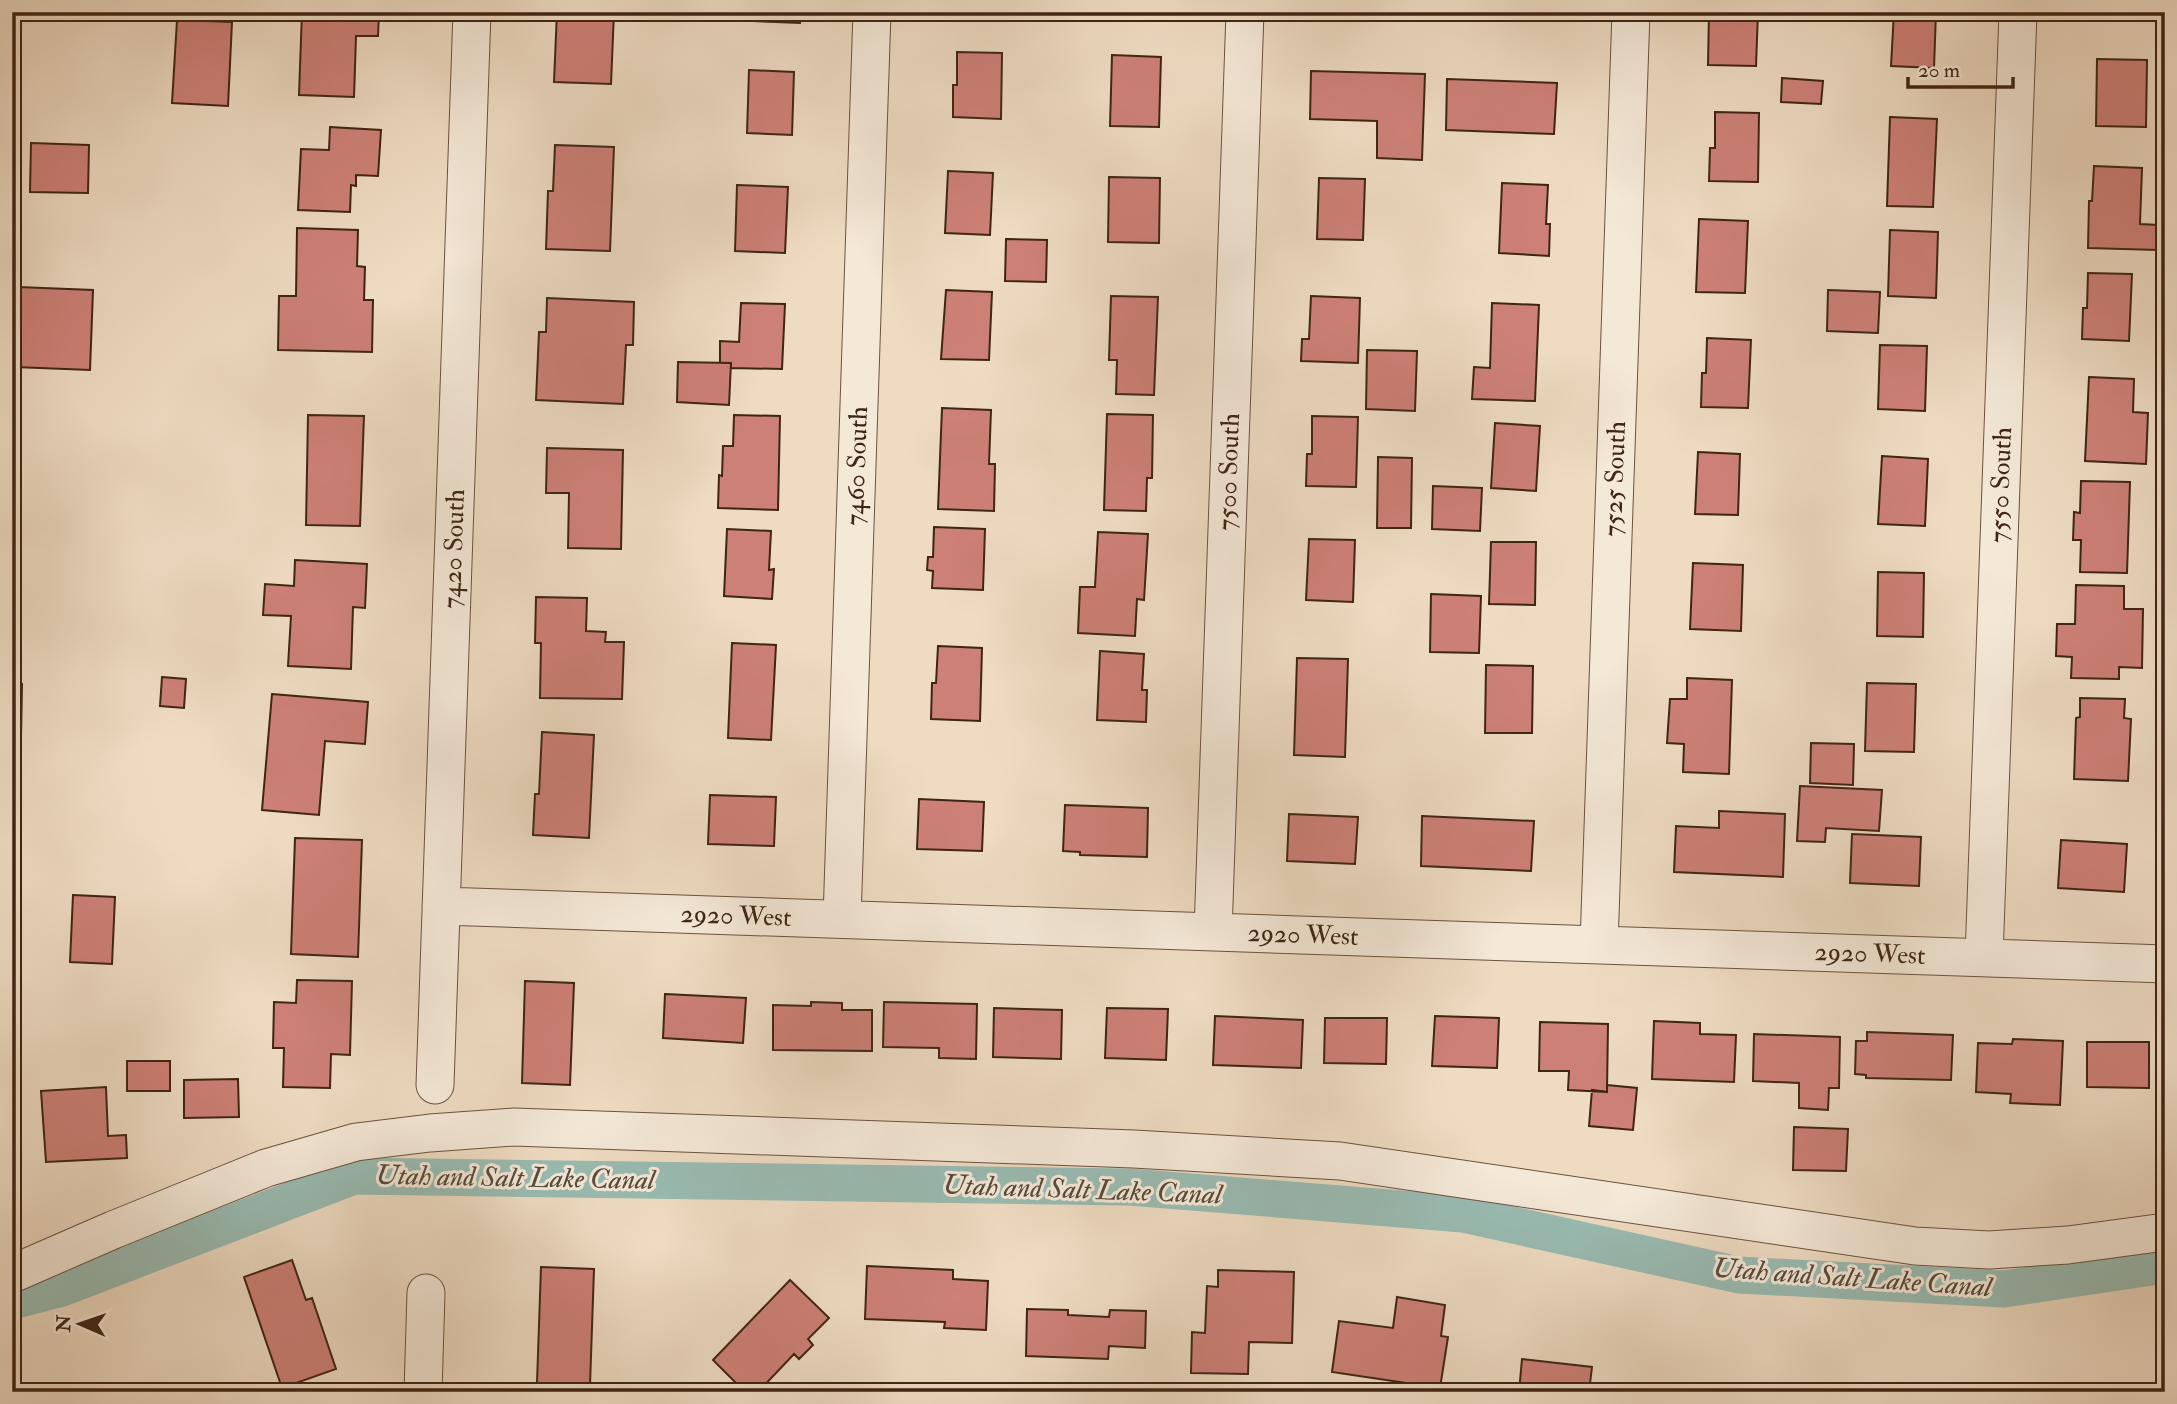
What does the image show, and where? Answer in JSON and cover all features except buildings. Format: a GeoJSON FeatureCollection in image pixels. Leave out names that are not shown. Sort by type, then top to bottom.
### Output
{"type":"FeatureCollection","features":[{"type":"Feature","properties":{"kind":"street","name":"7420 South"},"geometry":{"type":"LineString","coordinates":[[435,1086],[472,12]]}},
{"type":"Feature","properties":{"kind":"street","name":"7460 South"},"geometry":{"type":"LineString","coordinates":[[842,919],[872,12]]}},
{"type":"Feature","properties":{"kind":"street","name":"7500 South"},"geometry":{"type":"LineString","coordinates":[[1213,932],[1245,12]]}},
{"type":"Feature","properties":{"kind":"street","name":"7525 South"},"geometry":{"type":"LineString","coordinates":[[1599,945],[1631,12]]}},
{"type":"Feature","properties":{"kind":"street","name":"7550 South"},"geometry":{"type":"LineString","coordinates":[[1984,958],[2018,12]]}},
{"type":"Feature","properties":{"kind":"street","name":"2920 West"},"geometry":{"type":"LineString","coordinates":[[441,906],[2165,964]]}},
{"type":"Feature","properties":{"kind":"street"},"geometry":{"type":"LineString","coordinates":[[12,1274],[266,1168],[356,1142],[514,1127],[1134,1149],[1340,1161],[1915,1245],[1989,1250],[2068,1245],[2165,1232]]}},
{"type":"Feature","properties":{"kind":"street"},"geometry":{"type":"LineString","coordinates":[[423,1392],[426,1293]]}},
{"type":"Feature","properties":{"kind":"waterway","name":"Utah and Salt Lake Canal"},"geometry":{"type":"LineString","coordinates":[[12,1301],[62,1288],[354,1176],[1129,1187],[1463,1214],[1739,1275],[2004,1289],[2165,1265]]}}]}
